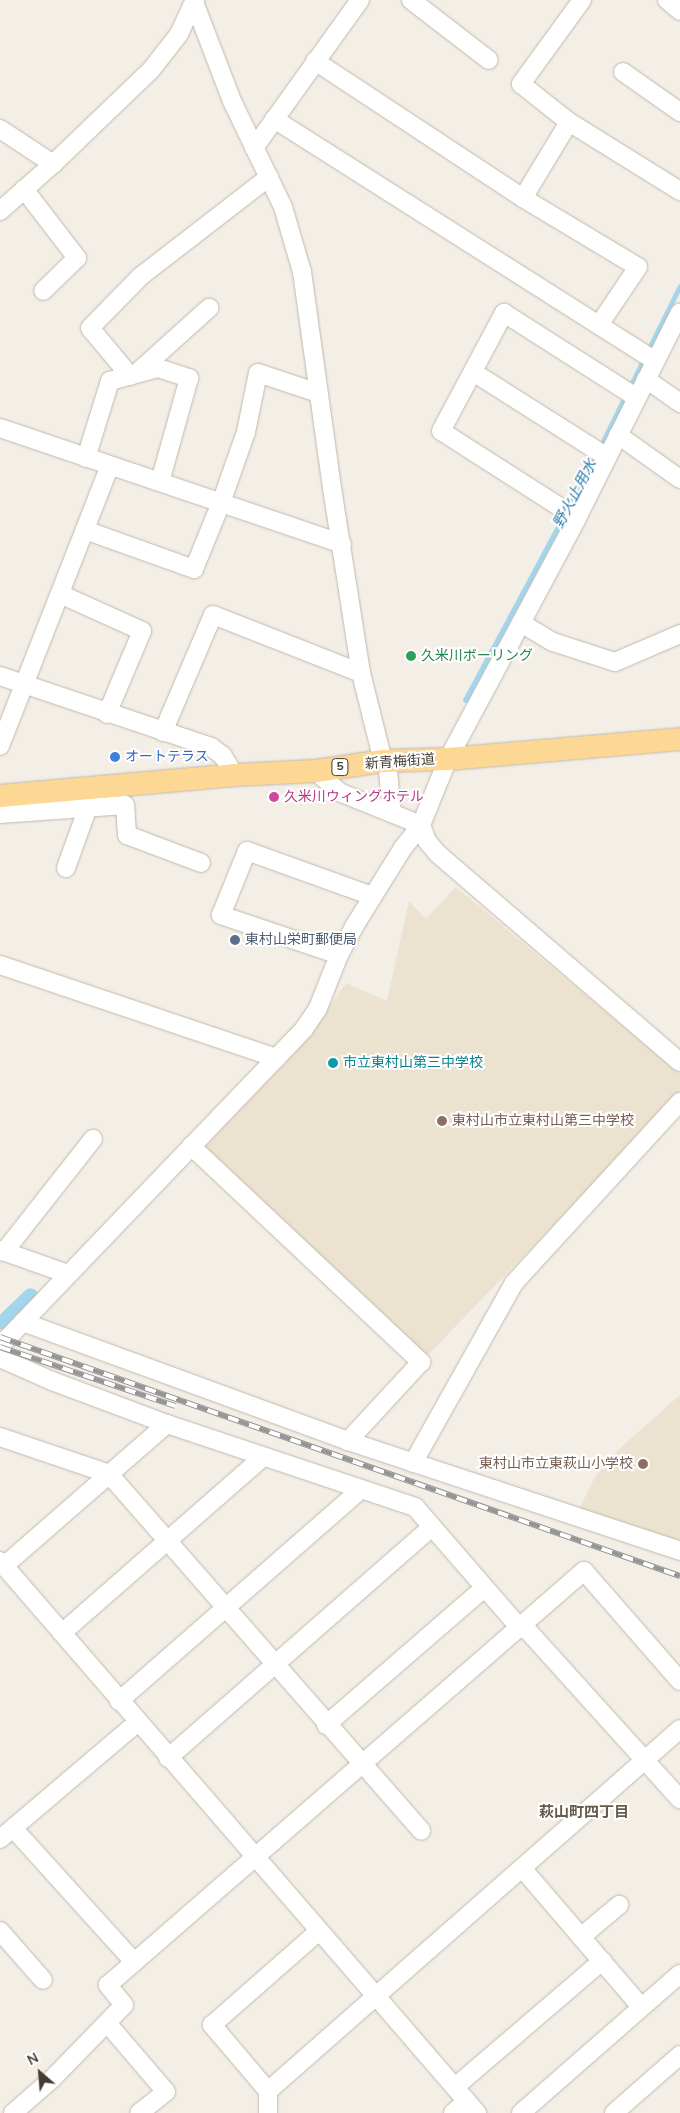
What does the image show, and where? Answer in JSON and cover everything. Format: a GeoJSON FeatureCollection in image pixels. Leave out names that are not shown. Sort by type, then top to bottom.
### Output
{"type":"FeatureCollection","features":[{"type":"Feature","properties":{"kind":"main road","name":"新青梅街道"},"geometry":{"type":"LineString","coordinates":[[0,796],[234,775],[316,771],[385,761],[448,759],[680,739]]}},
{"type":"Feature","properties":{"kind":"street"},"geometry":{"type":"LineString","coordinates":[[254,148],[360,0]]}},
{"type":"Feature","properties":{"kind":"street"},"geometry":{"type":"LineString","coordinates":[[411,0],[488,60]]}},
{"type":"Feature","properties":{"kind":"street"},"geometry":{"type":"LineString","coordinates":[[582,0],[521,84],[569,122],[680,191]]}},
{"type":"Feature","properties":{"kind":"street"},"geometry":{"type":"LineString","coordinates":[[667,0],[680,11]]}},
{"type":"Feature","properties":{"kind":"street"},"geometry":{"type":"LineString","coordinates":[[195,1],[232,101],[283,207],[302,272],[318,393],[361,673],[385,761],[392,813]]}},
{"type":"Feature","properties":{"kind":"street"},"geometry":{"type":"LineString","coordinates":[[0,211],[53,164],[162,58],[179,34],[195,1]]}},
{"type":"Feature","properties":{"kind":"street"},"geometry":{"type":"LineString","coordinates":[[316,61],[524,198],[638,267],[599,325]]}},
{"type":"Feature","properties":{"kind":"street"},"geometry":{"type":"LineString","coordinates":[[623,72],[680,112]]}},
{"type":"Feature","properties":{"kind":"street"},"geometry":{"type":"LineString","coordinates":[[274,119],[649,357]]}},
{"type":"Feature","properties":{"kind":"street"},"geometry":{"type":"LineString","coordinates":[[524,198],[569,122]]}},
{"type":"Feature","properties":{"kind":"street"},"geometry":{"type":"LineString","coordinates":[[0,129],[53,164]]}},
{"type":"Feature","properties":{"kind":"street"},"geometry":{"type":"LineString","coordinates":[[133,375],[90,328],[141,276],[269,177]]}},
{"type":"Feature","properties":{"kind":"street"},"geometry":{"type":"LineString","coordinates":[[24,189],[77,258],[43,291]]}},
{"type":"Feature","properties":{"kind":"street"},"geometry":{"type":"LineString","coordinates":[[133,375],[209,308]]}},
{"type":"Feature","properties":{"kind":"street"},"geometry":{"type":"LineString","coordinates":[[0,1346],[277,1058],[304,1029],[318,1008],[339,954],[372,896],[403,848],[421,825],[448,759],[521,623],[600,452],[618,435],[629,393],[646,379],[649,357],[675,337],[680,312]]}},
{"type":"Feature","properties":{"kind":"street"},"geometry":{"type":"LineString","coordinates":[[570,514],[442,431],[504,313],[629,393]]}},
{"type":"Feature","properties":{"kind":"street"},"geometry":{"type":"LineString","coordinates":[[86,458],[110,381],[158,368],[189,378],[160,482]]}},
{"type":"Feature","properties":{"kind":"street"},"geometry":{"type":"LineString","coordinates":[[473,372],[600,452]]}},
{"type":"Feature","properties":{"kind":"street"},"geometry":{"type":"LineString","coordinates":[[85,530],[194,569],[221,504],[246,432],[258,374],[318,393]]}},
{"type":"Feature","properties":{"kind":"street"},"geometry":{"type":"LineString","coordinates":[[646,379],[680,403]]}},
{"type":"Feature","properties":{"kind":"street"},"geometry":{"type":"LineString","coordinates":[[0,428],[342,544]]}},
{"type":"Feature","properties":{"kind":"street"},"geometry":{"type":"LineString","coordinates":[[618,435],[680,480]]}},
{"type":"Feature","properties":{"kind":"street"},"geometry":{"type":"LineString","coordinates":[[0,746],[110,466]]}},
{"type":"Feature","properties":{"kind":"street"},"geometry":{"type":"LineString","coordinates":[[60,594],[142,631],[107,714]]}},
{"type":"Feature","properties":{"kind":"street"},"geometry":{"type":"LineString","coordinates":[[163,732],[213,615],[361,673]]}},
{"type":"Feature","properties":{"kind":"street"},"geometry":{"type":"LineString","coordinates":[[521,623],[553,642],[615,662],[680,634]]}},
{"type":"Feature","properties":{"kind":"street"},"geometry":{"type":"LineString","coordinates":[[0,676],[107,714],[211,747],[223,756],[234,775]]}},
{"type":"Feature","properties":{"kind":"street"},"geometry":{"type":"LineString","coordinates":[[316,771],[339,792],[421,825],[427,841],[438,854],[680,1062]]}},
{"type":"Feature","properties":{"kind":"street"},"geometry":{"type":"LineString","coordinates":[[0,814],[125,805],[127,835],[201,863]]}},
{"type":"Feature","properties":{"kind":"street"},"geometry":{"type":"LineString","coordinates":[[66,868],[88,807]]}},
{"type":"Feature","properties":{"kind":"street"},"geometry":{"type":"LineString","coordinates":[[339,954],[221,915],[246,850],[372,896]]}},
{"type":"Feature","properties":{"kind":"street"},"geometry":{"type":"LineString","coordinates":[[0,965],[277,1058]]}},
{"type":"Feature","properties":{"kind":"street"},"geometry":{"type":"LineString","coordinates":[[413,1463],[514,1283],[680,1102]]}},
{"type":"Feature","properties":{"kind":"street"},"geometry":{"type":"LineString","coordinates":[[68,1274],[2,1251],[93,1139]]}},
{"type":"Feature","properties":{"kind":"street"},"geometry":{"type":"LineString","coordinates":[[191,1146],[422,1362],[348,1441]]}},
{"type":"Feature","properties":{"kind":"street"},"geometry":{"type":"LineString","coordinates":[[23,1322],[348,1441],[680,1551]]}},
{"type":"Feature","properties":{"kind":"street"},"geometry":{"type":"LineString","coordinates":[[0,1358],[52,1381],[167,1424],[414,1507],[519,1627],[528,1630],[680,1799]]}},
{"type":"Feature","properties":{"kind":"street"},"geometry":{"type":"LineString","coordinates":[[167,1424],[2,1563],[168,1758],[472,2107],[453,2113]]}},
{"type":"Feature","properties":{"kind":"street"},"geometry":{"type":"LineString","coordinates":[[0,1437],[109,1474],[326,1725],[421,1831]]}},
{"type":"Feature","properties":{"kind":"street"},"geometry":{"type":"LineString","coordinates":[[62,1633],[167,1539],[263,1457]]}},
{"type":"Feature","properties":{"kind":"street"},"geometry":{"type":"LineString","coordinates":[[119,1701],[361,1489]]}},
{"type":"Feature","properties":{"kind":"street"},"geometry":{"type":"LineString","coordinates":[[168,1758],[432,1527]]}},
{"type":"Feature","properties":{"kind":"street"},"geometry":{"type":"LineString","coordinates":[[13,2113],[52,2079],[108,2024],[124,2005],[108,1985],[584,1571],[680,1681]]}},
{"type":"Feature","properties":{"kind":"street"},"geometry":{"type":"LineString","coordinates":[[326,1725],[484,1588]]}},
{"type":"Feature","properties":{"kind":"street"},"geometry":{"type":"LineString","coordinates":[[134,1962],[6,1833],[138,1722]]}},
{"type":"Feature","properties":{"kind":"street"},"geometry":{"type":"LineString","coordinates":[[268,2091],[680,1729]]}},
{"type":"Feature","properties":{"kind":"street"},"geometry":{"type":"LineString","coordinates":[[522,1868],[641,2007]]}},
{"type":"Feature","properties":{"kind":"street"},"geometry":{"type":"LineString","coordinates":[[581,1937],[619,1905]]}},
{"type":"Feature","properties":{"kind":"street"},"geometry":{"type":"LineString","coordinates":[[0,1931],[43,1980]]}},
{"type":"Feature","properties":{"kind":"street"},"geometry":{"type":"LineString","coordinates":[[268,2113],[268,2091],[212,2025],[319,1931]]}},
{"type":"Feature","properties":{"kind":"street"},"geometry":{"type":"LineString","coordinates":[[455,2088],[602,1961]]}},
{"type":"Feature","properties":{"kind":"street"},"geometry":{"type":"LineString","coordinates":[[521,2113],[641,2007],[677,1982]]}},
{"type":"Feature","properties":{"kind":"street"},"geometry":{"type":"LineString","coordinates":[[108,2024],[166,2092],[139,2113]]}},
{"type":"Feature","properties":{"kind":"street"},"geometry":{"type":"LineString","coordinates":[[614,2113],[680,2055]]}},
{"type":"Feature","properties":{"kind":"shaded area","name":"東村山市立東村山第三中学校"},"geometry":{"type":"Polygon","coordinates":[[[456,887],[680,1074],[680,1094],[424,1359],[204,1148],[306,1040],[346,983],[387,1001],[409,901],[426,919],[456,887]]]}},
{"type":"Feature","properties":{"kind":"shaded area","name":"東村山市立東萩山小学校"},"geometry":{"type":"Polygon","coordinates":[[[680,1395],[680,1545],[578,1511],[595,1477],[617,1451],[680,1395]]]}},
{"type":"Feature","properties":{"kind":"waterway","name":"野火止用水"},"geometry":{"type":"LineString","coordinates":[[465,700],[590,467],[680,286]]}},
{"type":"Feature","properties":{"kind":"waterway","name":"野火止用水"},"geometry":{"type":"LineString","coordinates":[[4,1322],[31,1296]]}},
{"type":"Feature","properties":{"kind":"railway"},"geometry":{"type":"LineString","coordinates":[[0,1337],[680,1576]]}},
{"type":"Feature","properties":{"kind":"railway"},"geometry":{"type":"LineString","coordinates":[[0,1347],[175,1406]]}},
{"type":"Feature","properties":{"kind":"place","name":"久米川ボーリング"},"geometry":{"type":"Point","coordinates":[411,656]}},
{"type":"Feature","properties":{"kind":"place","name":"オートテラス"},"geometry":{"type":"Point","coordinates":[115,757]}},
{"type":"Feature","properties":{"kind":"place","name":"久米川ウィングホテル"},"geometry":{"type":"Point","coordinates":[274,797]}},
{"type":"Feature","properties":{"kind":"place","name":"東村山栄町郵便局"},"geometry":{"type":"Point","coordinates":[235,940]}},
{"type":"Feature","properties":{"kind":"place","name":"市立東村山第三中学校"},"geometry":{"type":"Point","coordinates":[333,1063]}},
{"type":"Feature","properties":{"kind":"place","name":"東村山市立東村山第三中学校"},"geometry":{"type":"Point","coordinates":[442,1121]}},
{"type":"Feature","properties":{"kind":"place","name":"東村山市立東萩山小学校"},"geometry":{"type":"Point","coordinates":[643,1464]}},
{"type":"Feature","properties":{"kind":"district","name":"萩山町四丁目"},"geometry":{"type":"Point","coordinates":[584,1813]}}]}
